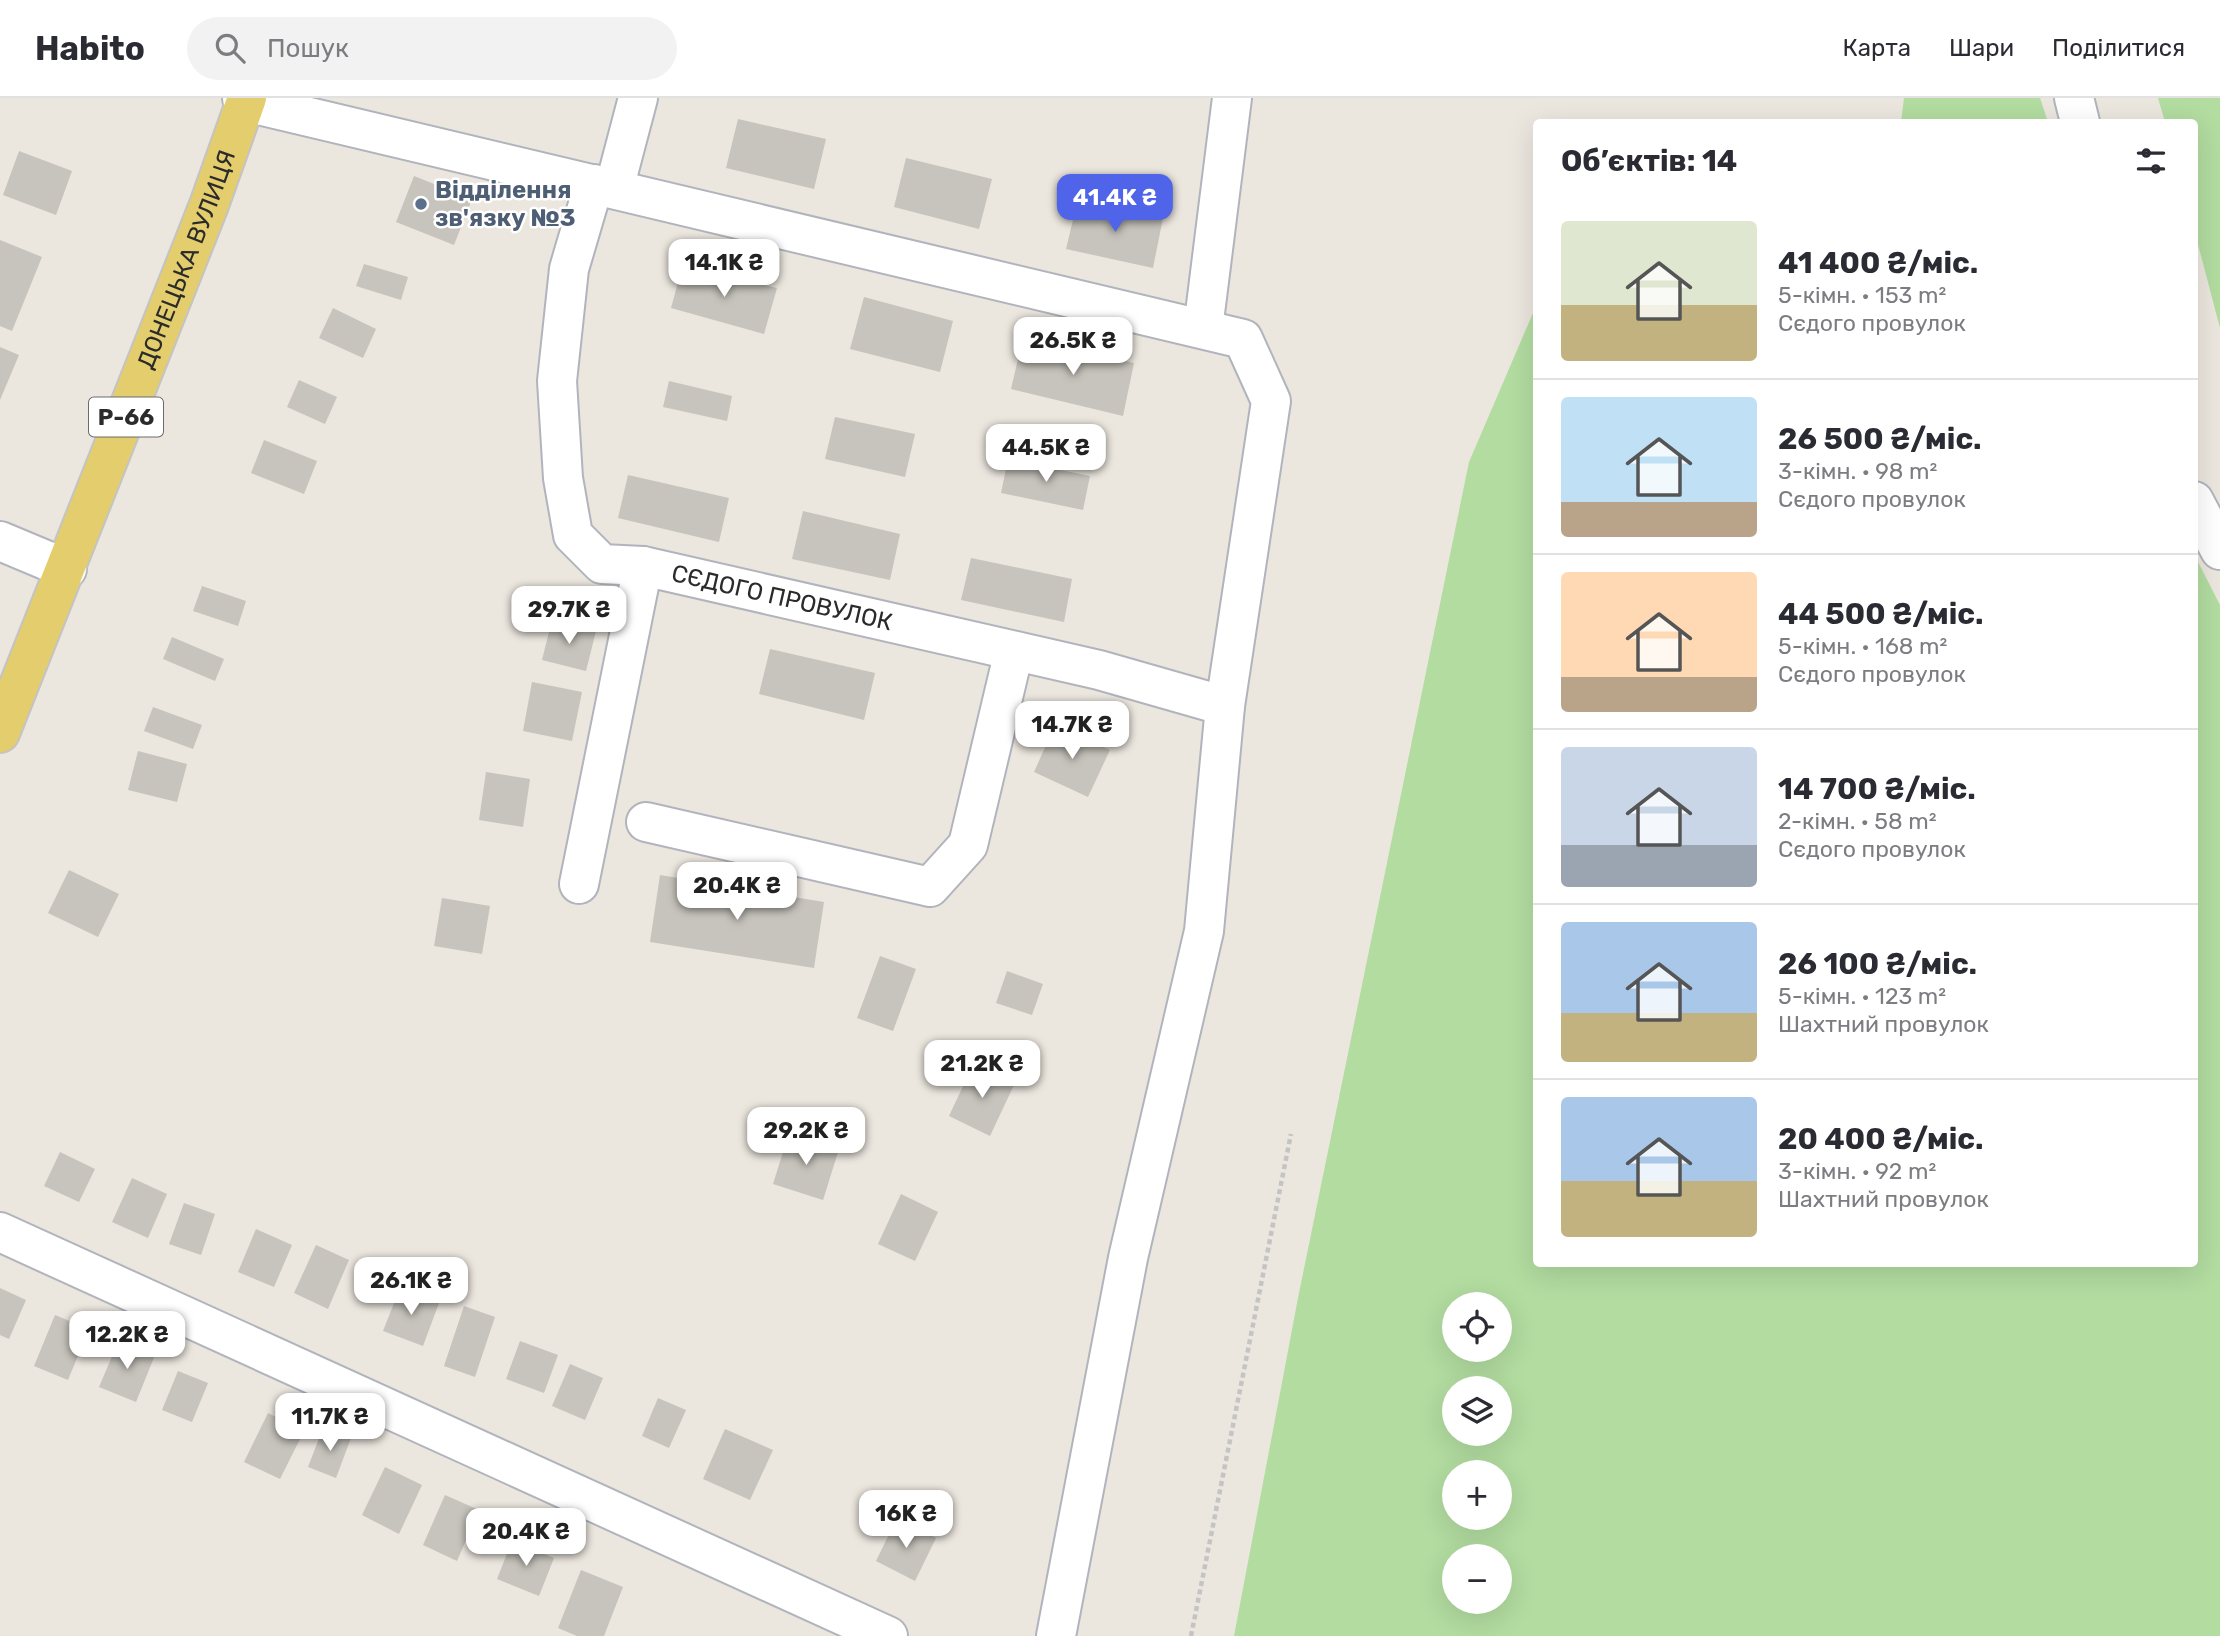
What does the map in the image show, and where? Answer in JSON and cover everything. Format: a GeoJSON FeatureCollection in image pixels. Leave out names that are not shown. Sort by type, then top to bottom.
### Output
{"type":"FeatureCollection","features":[{"type":"Feature","properties":{"kind":"main road","name":"ДОНЕЦЬКА ВУЛИЦЯ"},"geometry":{"type":"LineString","coordinates":[[0,733],[67,569],[245,99]]}},
{"type":"Feature","properties":{"kind":"street","name":"СЄДОГО ПРОВУЛОК"},"geometry":{"type":"LineString","coordinates":[[638,98],[569,269],[557,381],[563,478],[573,535],[603,564],[643,566],[1099,670],[1225,706]]}},
{"type":"Feature","properties":{"kind":"street"},"geometry":{"type":"LineString","coordinates":[[1203,329],[1232,98]]}},
{"type":"Feature","properties":{"kind":"street"},"geometry":{"type":"LineString","coordinates":[[2074,98],[2079,119]]}},
{"type":"Feature","properties":{"kind":"street"},"geometry":{"type":"LineString","coordinates":[[245,99],[1243,339],[1270,401],[1225,706],[1204,932],[1128,1258],[1056,1636]]}},
{"type":"Feature","properties":{"kind":"street"},"geometry":{"type":"LineString","coordinates":[[2198,509],[2220,550]]}},
{"type":"Feature","properties":{"kind":"street"},"geometry":{"type":"LineString","coordinates":[[0,541],[67,569]]}},
{"type":"Feature","properties":{"kind":"street"},"geometry":{"type":"LineString","coordinates":[[579,884],[643,566]]}},
{"type":"Feature","properties":{"kind":"street"},"geometry":{"type":"LineString","coordinates":[[646,822],[930,887],[968,845],[1014,651]]}},
{"type":"Feature","properties":{"kind":"street"},"geometry":{"type":"LineString","coordinates":[[0,1232],[888,1636]]}},
{"type":"Feature","properties":{"kind":"path"},"geometry":{"type":"LineString","coordinates":[[1191,1636],[1291,1134]]}},
{"type":"Feature","properties":{"kind":"green space"},"geometry":{"type":"Polygon","coordinates":[[[1904,98],[2040,98],[2047,119],[1901,119],[1904,98]]]}},
{"type":"Feature","properties":{"kind":"green space"},"geometry":{"type":"Polygon","coordinates":[[[2158,98],[2220,98],[2220,328],[2198,244],[2198,119],[2164,119],[2158,98]]]}},
{"type":"Feature","properties":{"kind":"green space"},"geometry":{"type":"Polygon","coordinates":[[[1533,313],[1533,1267],[2198,1267],[2198,562],[2220,605],[2220,1636],[1234,1636],[1298,1298],[1469,462],[1533,313]]]}},
{"type":"Feature","properties":{"kind":"building"},"geometry":{"type":"Polygon","coordinates":[[[738,119],[826,139],[814,189],[726,168],[738,119]]]}},
{"type":"Feature","properties":{"kind":"building"},"geometry":{"type":"Polygon","coordinates":[[[19,151],[72,171],[56,215],[3,195],[19,151]]]}},
{"type":"Feature","properties":{"kind":"building"},"geometry":{"type":"Polygon","coordinates":[[[906,158],[992,179],[979,229],[894,207],[906,158]]]}},
{"type":"Feature","properties":{"kind":"building"},"geometry":{"type":"Polygon","coordinates":[[[414,176],[472,199],[454,245],[396,222],[414,176]]]}},
{"type":"Feature","properties":{"kind":"building"},"geometry":{"type":"Polygon","coordinates":[[[1078,199],[1163,218],[1153,268],[1066,249],[1078,199]]]}},
{"type":"Feature","properties":{"kind":"building"},"geometry":{"type":"Polygon","coordinates":[[[0,240],[42,257],[12,331],[0,326],[0,240]]]}},
{"type":"Feature","properties":{"kind":"building"},"geometry":{"type":"Polygon","coordinates":[[[364,264],[408,277],[401,300],[356,286],[364,264]]]}},
{"type":"Feature","properties":{"kind":"building"},"geometry":{"type":"Polygon","coordinates":[[[683,264],[777,288],[764,334],[671,308],[683,264]]]}},
{"type":"Feature","properties":{"kind":"building"},"geometry":{"type":"Polygon","coordinates":[[[864,297],[953,321],[940,372],[850,349],[864,297]]]}},
{"type":"Feature","properties":{"kind":"building"},"geometry":{"type":"Polygon","coordinates":[[[333,308],[376,329],[363,358],[319,338],[333,308]]]}},
{"type":"Feature","properties":{"kind":"building"},"geometry":{"type":"Polygon","coordinates":[[[1023,338],[1134,363],[1123,416],[1011,389],[1023,338]]]}},
{"type":"Feature","properties":{"kind":"building"},"geometry":{"type":"Polygon","coordinates":[[[0,347],[19,355],[0,400],[0,347]]]}},
{"type":"Feature","properties":{"kind":"building"},"geometry":{"type":"Polygon","coordinates":[[[299,380],[337,397],[325,424],[287,407],[299,380]]]}},
{"type":"Feature","properties":{"kind":"building"},"geometry":{"type":"Polygon","coordinates":[[[669,381],[732,396],[727,421],[663,407],[669,381]]]}},
{"type":"Feature","properties":{"kind":"building"},"geometry":{"type":"Polygon","coordinates":[[[835,417],[915,434],[905,477],[825,459],[835,417]]]}},
{"type":"Feature","properties":{"kind":"building"},"geometry":{"type":"Polygon","coordinates":[[[264,440],[317,461],[304,494],[251,473],[264,440]]]}},
{"type":"Feature","properties":{"kind":"building"},"geometry":{"type":"Polygon","coordinates":[[[1008,459],[1090,476],[1083,510],[1001,493],[1008,459]]]}},
{"type":"Feature","properties":{"kind":"building"},"geometry":{"type":"Polygon","coordinates":[[[628,475],[729,498],[719,542],[618,518],[628,475]]]}},
{"type":"Feature","properties":{"kind":"building"},"geometry":{"type":"Polygon","coordinates":[[[803,511],[900,534],[890,580],[792,559],[803,511]]]}},
{"type":"Feature","properties":{"kind":"building"},"geometry":{"type":"Polygon","coordinates":[[[971,558],[1072,579],[1064,622],[961,600],[971,558]]]}},
{"type":"Feature","properties":{"kind":"building"},"geometry":{"type":"Polygon","coordinates":[[[202,586],[246,601],[238,626],[193,611],[202,586]]]}},
{"type":"Feature","properties":{"kind":"building"},"geometry":{"type":"Polygon","coordinates":[[[552,620],[596,631],[586,671],[542,660],[552,620]]]}},
{"type":"Feature","properties":{"kind":"building"},"geometry":{"type":"Polygon","coordinates":[[[172,637],[224,659],[215,681],[163,659],[172,637]]]}},
{"type":"Feature","properties":{"kind":"building"},"geometry":{"type":"Polygon","coordinates":[[[770,649],[875,673],[864,720],[759,694],[770,649]]]}},
{"type":"Feature","properties":{"kind":"building"},"geometry":{"type":"Polygon","coordinates":[[[532,682],[582,692],[572,741],[523,731],[532,682]]]}},
{"type":"Feature","properties":{"kind":"building"},"geometry":{"type":"Polygon","coordinates":[[[153,707],[202,725],[193,749],[144,731],[153,707]]]}},
{"type":"Feature","properties":{"kind":"building"},"geometry":{"type":"Polygon","coordinates":[[[1055,725],[1110,750],[1088,797],[1034,772],[1055,725]]]}},
{"type":"Feature","properties":{"kind":"building"},"geometry":{"type":"Polygon","coordinates":[[[138,751],[187,764],[177,802],[128,790],[138,751]]]}},
{"type":"Feature","properties":{"kind":"building"},"geometry":{"type":"Polygon","coordinates":[[[486,772],[530,779],[523,827],[479,820],[486,772]]]}},
{"type":"Feature","properties":{"kind":"building"},"geometry":{"type":"Polygon","coordinates":[[[69,870],[119,894],[98,937],[48,913],[69,870]]]}},
{"type":"Feature","properties":{"kind":"building"},"geometry":{"type":"Polygon","coordinates":[[[660,875],[824,902],[814,968],[650,942],[660,875]]]}},
{"type":"Feature","properties":{"kind":"building"},"geometry":{"type":"Polygon","coordinates":[[[442,898],[490,906],[482,954],[434,946],[442,898]]]}},
{"type":"Feature","properties":{"kind":"building"},"geometry":{"type":"Polygon","coordinates":[[[880,956],[916,969],[893,1031],[857,1018],[880,956]]]}},
{"type":"Feature","properties":{"kind":"building"},"geometry":{"type":"Polygon","coordinates":[[[1007,971],[1043,984],[1032,1015],[996,1003],[1007,971]]]}},
{"type":"Feature","properties":{"kind":"building"},"geometry":{"type":"Polygon","coordinates":[[[973,1065],[1014,1085],[990,1136],[949,1116],[973,1065]]]}},
{"type":"Feature","properties":{"kind":"building"},"geometry":{"type":"Polygon","coordinates":[[[789,1133],[839,1149],[823,1200],[773,1184],[789,1133]]]}},
{"type":"Feature","properties":{"kind":"building"},"geometry":{"type":"Polygon","coordinates":[[[60,1152],[95,1169],[79,1202],[44,1186],[60,1152]]]}},
{"type":"Feature","properties":{"kind":"building"},"geometry":{"type":"Polygon","coordinates":[[[132,1178],[167,1194],[148,1238],[112,1222],[132,1178]]]}},
{"type":"Feature","properties":{"kind":"building"},"geometry":{"type":"Polygon","coordinates":[[[901,1194],[938,1212],[915,1261],[878,1244],[901,1194]]]}},
{"type":"Feature","properties":{"kind":"building"},"geometry":{"type":"Polygon","coordinates":[[[184,1203],[215,1214],[201,1255],[169,1244],[184,1203]]]}},
{"type":"Feature","properties":{"kind":"building"},"geometry":{"type":"Polygon","coordinates":[[[256,1229],[292,1245],[274,1287],[238,1272],[256,1229]]]}},
{"type":"Feature","properties":{"kind":"building"},"geometry":{"type":"Polygon","coordinates":[[[316,1245],[349,1260],[328,1309],[294,1293],[316,1245]]]}},
{"type":"Feature","properties":{"kind":"building"},"geometry":{"type":"Polygon","coordinates":[[[0,1288],[26,1300],[9,1339],[0,1335],[0,1288]]]}},
{"type":"Feature","properties":{"kind":"building"},"geometry":{"type":"Polygon","coordinates":[[[400,1288],[439,1303],[423,1346],[383,1331],[400,1288]]]}},
{"type":"Feature","properties":{"kind":"building"},"geometry":{"type":"Polygon","coordinates":[[[464,1306],[495,1317],[475,1377],[444,1366],[464,1306]]]}},
{"type":"Feature","properties":{"kind":"building"},"geometry":{"type":"Polygon","coordinates":[[[55,1315],[89,1329],[68,1380],[34,1366],[55,1315]]]}},
{"type":"Feature","properties":{"kind":"building"},"geometry":{"type":"Polygon","coordinates":[[[119,1340],[155,1355],[136,1402],[99,1387],[119,1340]]]}},
{"type":"Feature","properties":{"kind":"building"},"geometry":{"type":"Polygon","coordinates":[[[520,1341],[558,1355],[544,1393],[506,1379],[520,1341]]]}},
{"type":"Feature","properties":{"kind":"building"},"geometry":{"type":"Polygon","coordinates":[[[570,1364],[603,1378],[585,1420],[552,1406],[570,1364]]]}},
{"type":"Feature","properties":{"kind":"building"},"geometry":{"type":"Polygon","coordinates":[[[178,1371],[208,1383],[192,1422],[162,1410],[178,1371]]]}},
{"type":"Feature","properties":{"kind":"building"},"geometry":{"type":"Polygon","coordinates":[[[658,1398],[686,1410],[669,1448],[642,1436],[658,1398]]]}},
{"type":"Feature","properties":{"kind":"building"},"geometry":{"type":"Polygon","coordinates":[[[268,1413],[304,1431],[280,1479],[244,1462],[268,1413]]]}},
{"type":"Feature","properties":{"kind":"building"},"geometry":{"type":"Polygon","coordinates":[[[323,1428],[351,1438],[336,1478],[308,1467],[323,1428]]]}},
{"type":"Feature","properties":{"kind":"building"},"geometry":{"type":"Polygon","coordinates":[[[725,1429],[773,1450],[750,1500],[703,1479],[725,1429]]]}},
{"type":"Feature","properties":{"kind":"building"},"geometry":{"type":"Polygon","coordinates":[[[385,1467],[422,1485],[399,1534],[362,1515],[385,1467]]]}},
{"type":"Feature","properties":{"kind":"building"},"geometry":{"type":"Polygon","coordinates":[[[445,1495],[479,1510],[457,1561],[423,1545],[445,1495]]]}},
{"type":"Feature","properties":{"kind":"building"},"geometry":{"type":"Polygon","coordinates":[[[897,1518],[936,1538],[915,1581],[876,1561],[897,1518]]]}},
{"type":"Feature","properties":{"kind":"building"},"geometry":{"type":"Polygon","coordinates":[[[512,1541],[554,1558],[539,1596],[497,1579],[512,1541]]]}},
{"type":"Feature","properties":{"kind":"building"},"geometry":{"type":"Polygon","coordinates":[[[581,1570],[623,1587],[604,1636],[577,1636],[558,1628],[581,1570]]]}},
{"type":"Feature","properties":{"kind":"place","name":"Відділення зв'язку №3"},"geometry":{"type":"Point","coordinates":[421,204]}}]}
